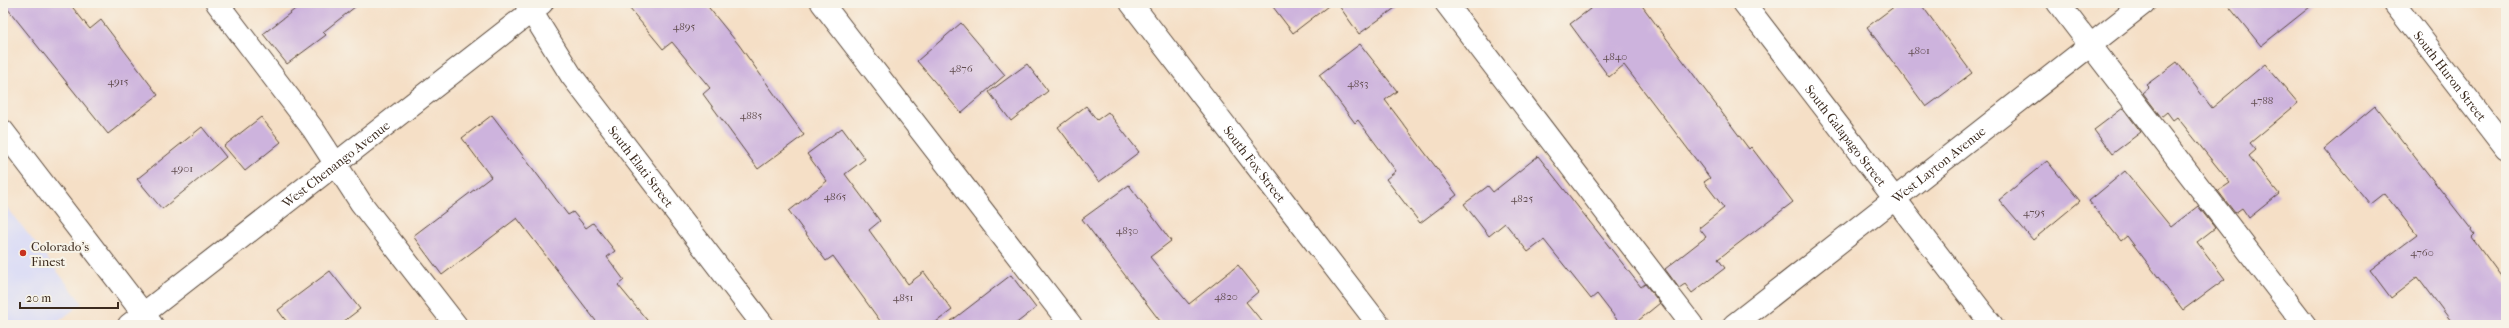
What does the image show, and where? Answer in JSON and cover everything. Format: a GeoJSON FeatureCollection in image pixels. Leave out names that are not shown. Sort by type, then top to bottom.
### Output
{"type":"FeatureCollection","features":[{"type":"Feature","properties":{"kind":"street"},"geometry":{"type":"LineString","coordinates":[[217,3],[336,163],[361,203],[456,325]]}},
{"type":"Feature","properties":{"kind":"street"},"geometry":{"type":"LineString","coordinates":[[822,3],[1071,325]]}},
{"type":"Feature","properties":{"kind":"street","name":"South Fox Street"},"geometry":{"type":"LineString","coordinates":[[1131,3],[1379,325]]}},
{"type":"Feature","properties":{"kind":"street"},"geometry":{"type":"LineString","coordinates":[[1446,3],[1692,325]]}},
{"type":"Feature","properties":{"kind":"street","name":"South Galapago Street"},"geometry":{"type":"LineString","coordinates":[[1744,3],[1992,325]]}},
{"type":"Feature","properties":{"kind":"street"},"geometry":{"type":"LineString","coordinates":[[2058,3],[2305,325]]}},
{"type":"Feature","properties":{"kind":"street","name":"West Layton Avenue"},"geometry":{"type":"LineString","coordinates":[[1734,325],[2144,3]]}},
{"type":"Feature","properties":{"kind":"street","name":"South Huron Street"},"geometry":{"type":"LineString","coordinates":[[2394,3],[2506,148]]}},
{"type":"Feature","properties":{"kind":"street","name":"West Chenango Avenue"},"geometry":{"type":"LineString","coordinates":[[141,321],[533,6]]}},
{"type":"Feature","properties":{"kind":"street","name":"South Elati Street"},"geometry":{"type":"LineString","coordinates":[[533,6],[571,75],[763,325]]}},
{"type":"Feature","properties":{"kind":"street"},"geometry":{"type":"LineString","coordinates":[[3,131],[141,321]]}},
{"type":"Feature","properties":{"kind":"shaded area","name":"Colorado's Finest"},"geometry":{"type":"Polygon","coordinates":[[[3,202],[82,303],[54,325],[3,325],[3,202]]]}},
{"type":"Feature","properties":{"kind":"building"},"geometry":{"type":"Polygon","coordinates":[[[3,3],[69,3],[90,29],[101,20],[158,95],[108,134],[3,3]]]}},
{"type":"Feature","properties":{"kind":"building"},"geometry":{"type":"Polygon","coordinates":[[[303,3],[360,3],[323,32],[326,35],[287,64],[263,34],[303,3]]]}},
{"type":"Feature","properties":{"kind":"building"},"geometry":{"type":"Polygon","coordinates":[[[625,3],[705,3],[739,45],[804,135],[758,169],[703,94],[710,88],[672,42],[663,49],[625,3]]]}},
{"type":"Feature","properties":{"kind":"building"},"geometry":{"type":"Polygon","coordinates":[[[1270,3],[1332,3],[1293,33],[1270,3]]]}},
{"type":"Feature","properties":{"kind":"building"},"geometry":{"type":"Polygon","coordinates":[[[1337,3],[1402,3],[1359,34],[1337,3]]]}},
{"type":"Feature","properties":{"kind":"building"},"geometry":{"type":"Polygon","coordinates":[[[1598,3],[1640,3],[1749,149],[1751,147],[1793,202],[1718,259],[1725,268],[1692,293],[1685,284],[1679,288],[1665,269],[1706,237],[1699,228],[1724,208],[1704,182],[1710,178],[1624,65],[1609,77],[1570,24],[1598,3]]]}},
{"type":"Feature","properties":{"kind":"building"},"geometry":{"type":"Polygon","coordinates":[[[1899,3],[1920,3],[1972,73],[1926,107],[1867,27],[1899,3]]]}},
{"type":"Feature","properties":{"kind":"building"},"geometry":{"type":"Polygon","coordinates":[[[2226,3],[2315,3],[2261,46],[2226,3]]]}},
{"type":"Feature","properties":{"kind":"building"},"geometry":{"type":"Polygon","coordinates":[[[961,23],[1005,75],[961,113],[917,61],[961,23]]]}},
{"type":"Feature","properties":{"kind":"building"},"geometry":{"type":"Polygon","coordinates":[[[1360,44],[1397,91],[1385,100],[1457,195],[1420,223],[1386,179],[1396,171],[1358,120],[1355,123],[1319,75],[1360,44]]]}},
{"type":"Feature","properties":{"kind":"building"},"geometry":{"type":"Polygon","coordinates":[[[2177,62],[2212,108],[2265,64],[2298,103],[2250,143],[2256,150],[2249,156],[2279,194],[2249,218],[2242,208],[2235,213],[2218,191],[2230,183],[2177,117],[2173,120],[2167,112],[2161,117],[2143,93],[2149,88],[2146,85],[2177,62]]]}},
{"type":"Feature","properties":{"kind":"building"},"geometry":{"type":"Polygon","coordinates":[[[1027,64],[1048,91],[1011,121],[989,92],[1027,64]]]}},
{"type":"Feature","properties":{"kind":"building"},"geometry":{"type":"Polygon","coordinates":[[[1086,106],[1097,120],[1108,112],[1139,152],[1099,182],[1058,127],[1086,106]]]}},
{"type":"Feature","properties":{"kind":"building"},"geometry":{"type":"Polygon","coordinates":[[[2375,106],[2475,234],[2472,237],[2506,283],[2506,325],[2454,325],[2418,277],[2391,298],[2370,270],[2417,235],[2384,193],[2370,204],[2324,149],[2375,106]]]}},
{"type":"Feature","properties":{"kind":"building"},"geometry":{"type":"Polygon","coordinates":[[[2123,108],[2141,132],[2112,154],[2094,130],[2123,108]]]}},
{"type":"Feature","properties":{"kind":"building"},"geometry":{"type":"Polygon","coordinates":[[[492,115],[568,215],[573,212],[586,228],[593,223],[615,251],[607,257],[624,280],[618,285],[651,325],[599,325],[517,218],[442,275],[413,236],[491,177],[462,138],[492,115]]]}},
{"type":"Feature","properties":{"kind":"building"},"geometry":{"type":"Polygon","coordinates":[[[261,117],[281,142],[245,171],[224,146],[261,117]]]}},
{"type":"Feature","properties":{"kind":"building"},"geometry":{"type":"Polygon","coordinates":[[[202,127],[226,157],[162,209],[137,179],[202,127]]]}},
{"type":"Feature","properties":{"kind":"building"},"geometry":{"type":"Polygon","coordinates":[[[842,128],[865,159],[845,174],[880,221],[869,230],[908,284],[924,272],[952,310],[932,325],[883,325],[833,256],[826,261],[789,211],[827,181],[807,154],[842,128]]]}},
{"type":"Feature","properties":{"kind":"building"},"geometry":{"type":"Polygon","coordinates":[[[1538,156],[1641,287],[1645,284],[1660,303],[1633,325],[1621,325],[1597,294],[1591,299],[1544,240],[1528,252],[1505,223],[1489,236],[1464,204],[1488,186],[1493,192],[1538,156]]]}},
{"type":"Feature","properties":{"kind":"building"},"geometry":{"type":"Polygon","coordinates":[[[2047,161],[2080,201],[2033,240],[1999,200],[2047,161]]]}},
{"type":"Feature","properties":{"kind":"building"},"geometry":{"type":"Polygon","coordinates":[[[2125,171],[2171,227],[2198,206],[2215,228],[2197,242],[2225,279],[2183,310],[2127,236],[2121,241],[2089,201],[2125,171]]]}},
{"type":"Feature","properties":{"kind":"building"},"geometry":{"type":"Polygon","coordinates":[[[1129,185],[1171,241],[1150,257],[1189,304],[1238,265],[1259,291],[1246,302],[1265,325],[1163,325],[1082,219],[1129,185]]]}},
{"type":"Feature","properties":{"kind":"building"},"geometry":{"type":"Polygon","coordinates":[[[330,271],[360,309],[339,325],[289,325],[278,310],[330,271]]]}},
{"type":"Feature","properties":{"kind":"building"},"geometry":{"type":"Polygon","coordinates":[[[1011,275],[1036,308],[1014,325],[946,325],[1011,275]]]}},
{"type":"Feature","properties":{"kind":"place","name":"Colorado's Finest"},"geometry":{"type":"Point","coordinates":[23,253]}}]}
